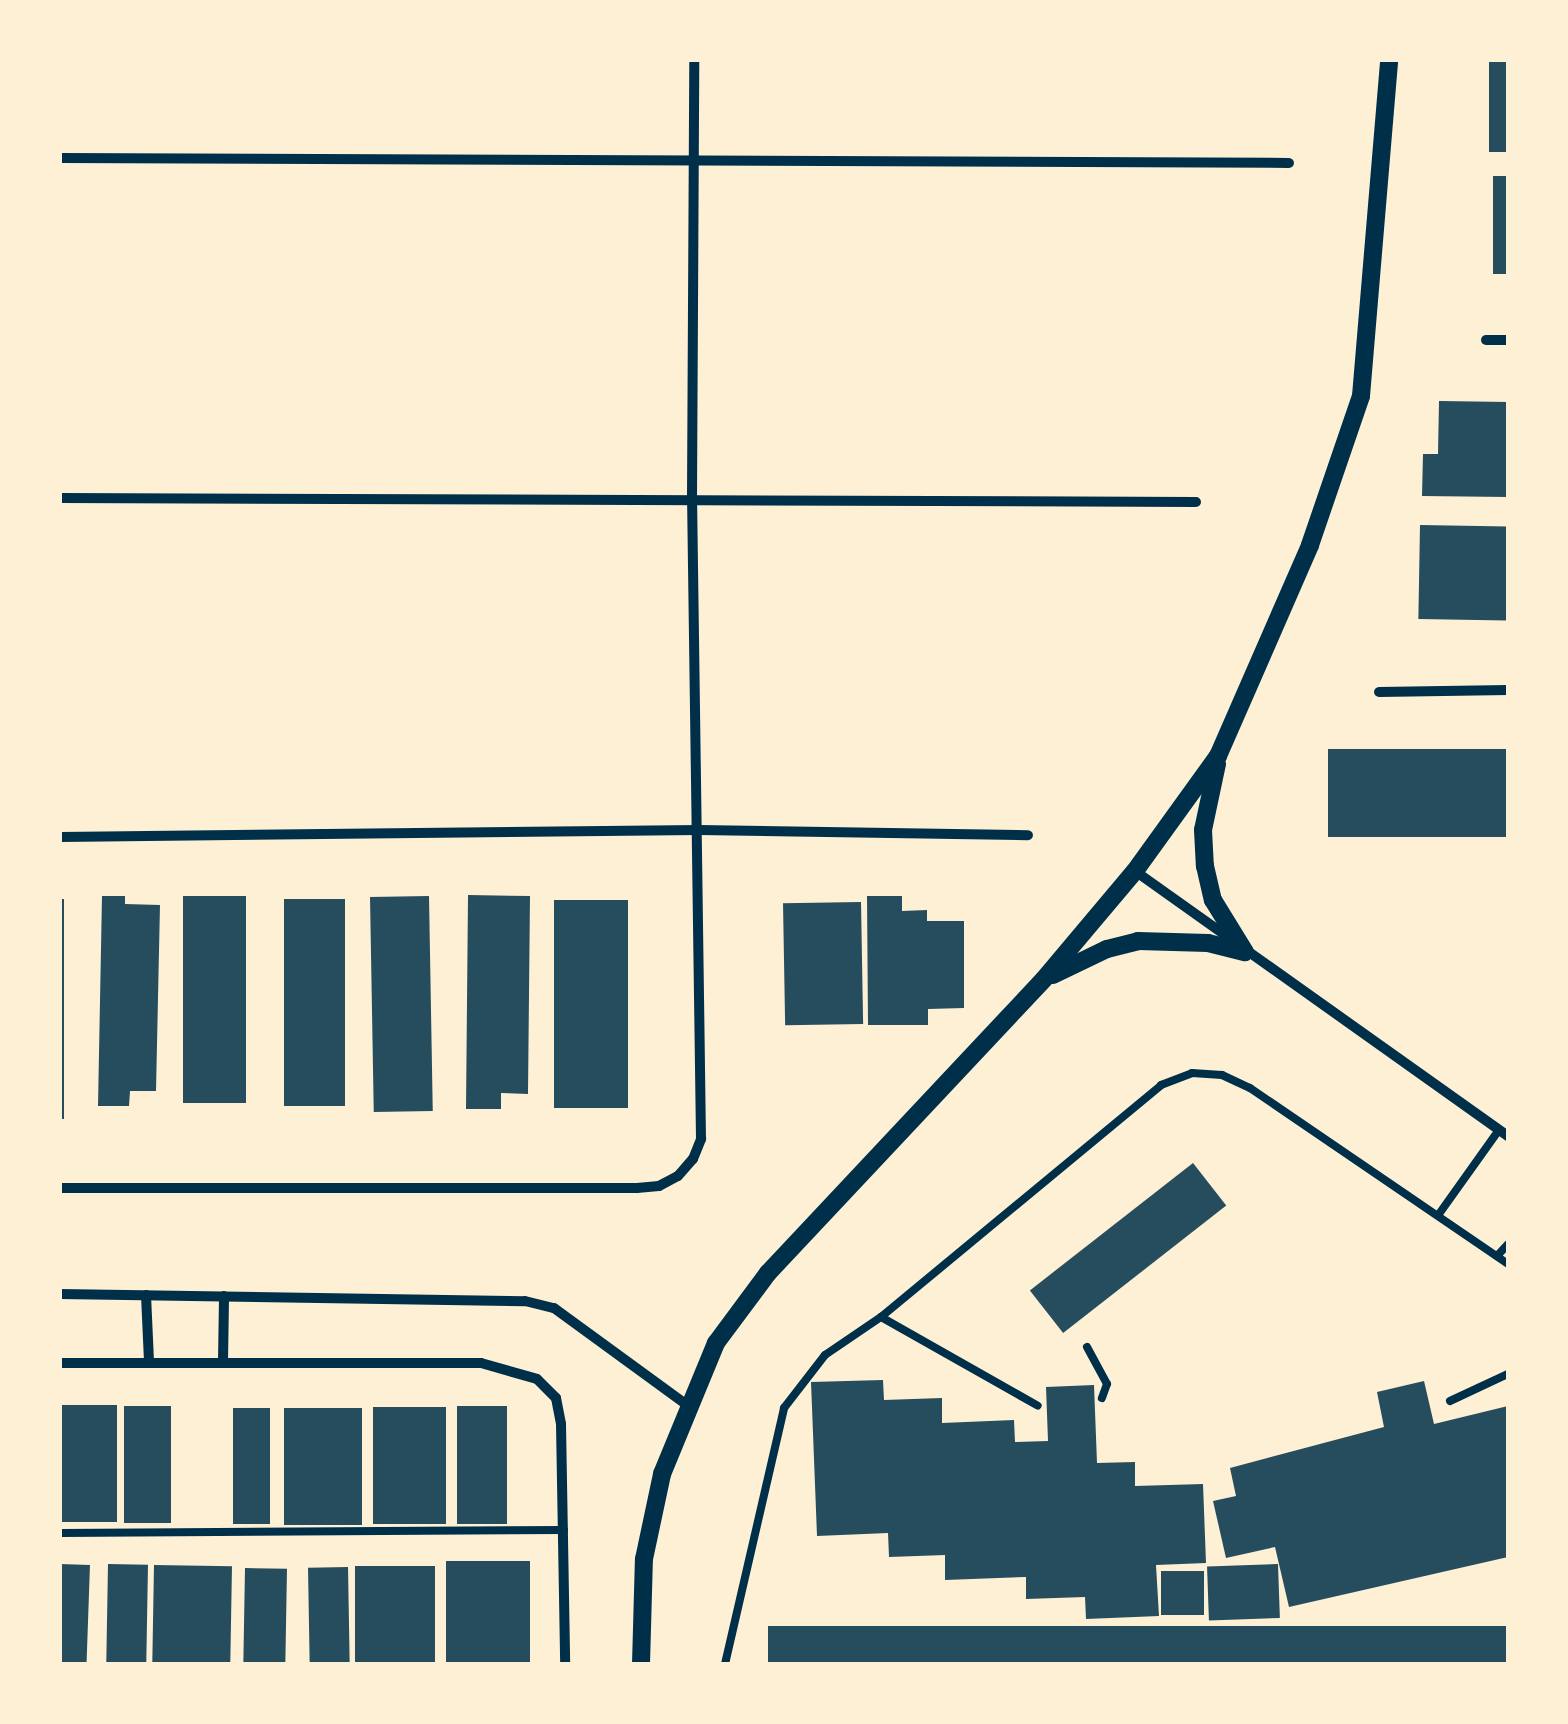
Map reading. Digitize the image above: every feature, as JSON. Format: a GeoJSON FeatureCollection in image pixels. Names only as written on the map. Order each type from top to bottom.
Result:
{"type":"FeatureCollection","features":[{"type":"Feature","properties":{"kind":"street"},"geometry":{"type":"LineString","coordinates":[[60,1188],[636,1188],[659,1186],[678,1176],[693,1159],[701,1139],[692,497],[694,60]]}},
{"type":"Feature","properties":{"kind":"street"},"geometry":{"type":"LineString","coordinates":[[1244,952],[1213,900],[1205,866],[1203,830],[1218,756],[1310,545],[1360,396],[1389,60]]}},
{"type":"Feature","properties":{"kind":"street"},"geometry":{"type":"LineString","coordinates":[[60,158],[1289,162]]}},
{"type":"Feature","properties":{"kind":"street"},"geometry":{"type":"LineString","coordinates":[[1486,340],[1508,340]]}},
{"type":"Feature","properties":{"kind":"street"},"geometry":{"type":"LineString","coordinates":[[60,498],[692,497],[1196,502]]}},
{"type":"Feature","properties":{"kind":"street"},"geometry":{"type":"LineString","coordinates":[[1379,692],[1508,690]]}},
{"type":"Feature","properties":{"kind":"street"},"geometry":{"type":"LineString","coordinates":[[641,1664],[644,1559],[662,1474],[687,1404],[716,1343],[768,1273],[1044,979],[1136,870],[1218,756]]}},
{"type":"Feature","properties":{"kind":"street"},"geometry":{"type":"LineString","coordinates":[[60,836],[699,830],[1028,835]]}},
{"type":"Feature","properties":{"kind":"street"},"geometry":{"type":"LineString","coordinates":[[1136,870],[1244,952],[1503,1133]]}},
{"type":"Feature","properties":{"kind":"street"},"geometry":{"type":"LineString","coordinates":[[1044,979],[1107,949],[1138,941],[1208,943],[1244,952]]}},
{"type":"Feature","properties":{"kind":"street"},"geometry":{"type":"LineString","coordinates":[[60,1294],[525,1301],[554,1308],[687,1404]]}},
{"type":"Feature","properties":{"kind":"street"},"geometry":{"type":"LineString","coordinates":[[146,1295],[150,1362]]}},
{"type":"Feature","properties":{"kind":"street"},"geometry":{"type":"LineString","coordinates":[[223,1362],[224,1296]]}},
{"type":"Feature","properties":{"kind":"street"},"geometry":{"type":"LineString","coordinates":[[60,1363],[481,1363],[536,1379],[556,1398],[560,1424],[565,1664]]}},
{"type":"Feature","properties":{"kind":"lane"},"geometry":{"type":"LineString","coordinates":[[725,1664],[784,1408],[825,1355],[881,1317],[1161,1085],[1192,1072],[1222,1075],[1250,1088],[1508,1264]]}},
{"type":"Feature","properties":{"kind":"lane"},"geometry":{"type":"LineString","coordinates":[[1439,1214],[1503,1133]]}},
{"type":"Feature","properties":{"kind":"lane"},"geometry":{"type":"LineString","coordinates":[[1497,1256],[1508,1244]]}},
{"type":"Feature","properties":{"kind":"lane"},"geometry":{"type":"LineString","coordinates":[[881,1317],[1038,1406]]}},
{"type":"Feature","properties":{"kind":"lane"},"geometry":{"type":"LineString","coordinates":[[1087,1347],[1106,1384],[1102,1398]]}},
{"type":"Feature","properties":{"kind":"lane"},"geometry":{"type":"LineString","coordinates":[[1450,1401],[1508,1374]]}},
{"type":"Feature","properties":{"kind":"lane"},"geometry":{"type":"LineString","coordinates":[[60,1533],[564,1530]]}},
{"type":"Feature","properties":{"kind":"building"},"geometry":{"type":"Polygon","coordinates":[[[1489,60],[1508,60],[1508,152],[1489,152],[1489,60]]]}},
{"type":"Feature","properties":{"kind":"building"},"geometry":{"type":"Polygon","coordinates":[[[1493,176],[1508,176],[1508,274],[1493,274],[1493,176]]]}},
{"type":"Feature","properties":{"kind":"building"},"geometry":{"type":"Polygon","coordinates":[[[1439,401],[1508,402],[1508,497],[1422,496],[1423,454],[1438,454],[1439,401]]]}},
{"type":"Feature","properties":{"kind":"building"},"geometry":{"type":"Polygon","coordinates":[[[1420,525],[1508,527],[1506,621],[1418,619],[1420,525]]]}},
{"type":"Feature","properties":{"kind":"building"},"geometry":{"type":"Polygon","coordinates":[[[1328,749],[1508,749],[1508,837],[1328,837],[1328,749]]]}},
{"type":"Feature","properties":{"kind":"building"},"geometry":{"type":"Polygon","coordinates":[[[468,895],[530,896],[528,1094],[501,1093],[501,1109],[466,1109],[468,895]]]}},
{"type":"Feature","properties":{"kind":"building"},"geometry":{"type":"Polygon","coordinates":[[[102,896],[125,896],[125,904],[160,905],[156,1091],[130,1091],[129,1106],[98,1106],[102,896]]]}},
{"type":"Feature","properties":{"kind":"building"},"geometry":{"type":"Polygon","coordinates":[[[183,896],[246,896],[246,1103],[183,1103],[183,896]]]}},
{"type":"Feature","properties":{"kind":"building"},"geometry":{"type":"Polygon","coordinates":[[[429,896],[433,1111],[374,1112],[370,897],[429,896]]]}},
{"type":"Feature","properties":{"kind":"building"},"geometry":{"type":"Polygon","coordinates":[[[867,896],[902,896],[902,911],[927,910],[927,921],[964,921],[964,1008],[928,1009],[928,1025],[868,1025],[867,896]]]}},
{"type":"Feature","properties":{"kind":"building"},"geometry":{"type":"Polygon","coordinates":[[[60,899],[64,899],[64,1119],[60,1119],[60,899]]]}},
{"type":"Feature","properties":{"kind":"building"},"geometry":{"type":"Polygon","coordinates":[[[284,899],[345,899],[345,1106],[284,1106],[284,899]]]}},
{"type":"Feature","properties":{"kind":"building"},"geometry":{"type":"Polygon","coordinates":[[[554,900],[628,900],[628,1108],[554,1108],[554,900]]]}},
{"type":"Feature","properties":{"kind":"building"},"geometry":{"type":"Polygon","coordinates":[[[861,902],[863,1024],[785,1025],[783,903],[861,902]]]}},
{"type":"Feature","properties":{"kind":"building"},"geometry":{"type":"Polygon","coordinates":[[[1193,1163],[1226,1206],[1063,1333],[1030,1290],[1193,1163]]]}},
{"type":"Feature","properties":{"kind":"building"},"geometry":{"type":"Polygon","coordinates":[[[883,1380],[884,1400],[942,1398],[942,1423],[1014,1420],[1015,1442],[1048,1441],[1046,1387],[1094,1385],[1097,1463],[1135,1462],[1135,1486],[1203,1484],[1206,1563],[1156,1565],[1159,1616],[1086,1619],[1085,1597],[1026,1599],[1026,1577],[945,1580],[945,1555],[889,1557],[888,1533],[817,1536],[811,1382],[883,1380]]]}},
{"type":"Feature","properties":{"kind":"building"},"geometry":{"type":"Polygon","coordinates":[[[1424,1381],[1434,1424],[1508,1406],[1508,1557],[1289,1607],[1275,1547],[1226,1558],[1213,1501],[1236,1496],[1230,1468],[1384,1427],[1377,1392],[1424,1381]]]}},
{"type":"Feature","properties":{"kind":"building"},"geometry":{"type":"Polygon","coordinates":[[[60,1405],[117,1405],[117,1522],[60,1522],[60,1405]]]}},
{"type":"Feature","properties":{"kind":"building"},"geometry":{"type":"Polygon","coordinates":[[[124,1406],[171,1406],[171,1523],[124,1523],[124,1406]]]}},
{"type":"Feature","properties":{"kind":"building"},"geometry":{"type":"Polygon","coordinates":[[[457,1406],[507,1406],[507,1524],[457,1524],[457,1406]]]}},
{"type":"Feature","properties":{"kind":"building"},"geometry":{"type":"Polygon","coordinates":[[[373,1407],[446,1407],[446,1524],[373,1524],[373,1407]]]}},
{"type":"Feature","properties":{"kind":"building"},"geometry":{"type":"Polygon","coordinates":[[[233,1408],[270,1408],[270,1524],[233,1524],[233,1408]]]}},
{"type":"Feature","properties":{"kind":"building"},"geometry":{"type":"Polygon","coordinates":[[[284,1408],[362,1408],[362,1525],[284,1525],[284,1408]]]}},
{"type":"Feature","properties":{"kind":"building"},"geometry":{"type":"Polygon","coordinates":[[[446,1561],[530,1561],[530,1664],[446,1664],[446,1561]]]}},
{"type":"Feature","properties":{"kind":"building"},"geometry":{"type":"Polygon","coordinates":[[[60,1564],[90,1565],[87,1664],[60,1664],[60,1564]]]}},
{"type":"Feature","properties":{"kind":"building"},"geometry":{"type":"Polygon","coordinates":[[[108,1564],[148,1565],[146,1664],[106,1664],[108,1564]]]}},
{"type":"Feature","properties":{"kind":"building"},"geometry":{"type":"Polygon","coordinates":[[[1278,1564],[1280,1618],[1209,1620],[1207,1566],[1278,1564]]]}},
{"type":"Feature","properties":{"kind":"building"},"geometry":{"type":"Polygon","coordinates":[[[154,1565],[232,1566],[230,1664],[152,1664],[154,1565]]]}},
{"type":"Feature","properties":{"kind":"building"},"geometry":{"type":"Polygon","coordinates":[[[355,1566],[435,1566],[435,1664],[355,1664],[355,1566]]]}},
{"type":"Feature","properties":{"kind":"building"},"geometry":{"type":"Polygon","coordinates":[[[348,1567],[350,1664],[310,1664],[308,1568],[348,1567]]]}},
{"type":"Feature","properties":{"kind":"building"},"geometry":{"type":"Polygon","coordinates":[[[245,1568],[287,1569],[285,1664],[243,1664],[245,1568]]]}},
{"type":"Feature","properties":{"kind":"building"},"geometry":{"type":"Polygon","coordinates":[[[1161,1571],[1204,1571],[1204,1615],[1161,1615],[1161,1571]]]}},
{"type":"Feature","properties":{"kind":"building"},"geometry":{"type":"Polygon","coordinates":[[[768,1626],[1508,1626],[1508,1664],[768,1664],[768,1626]]]}}]}
